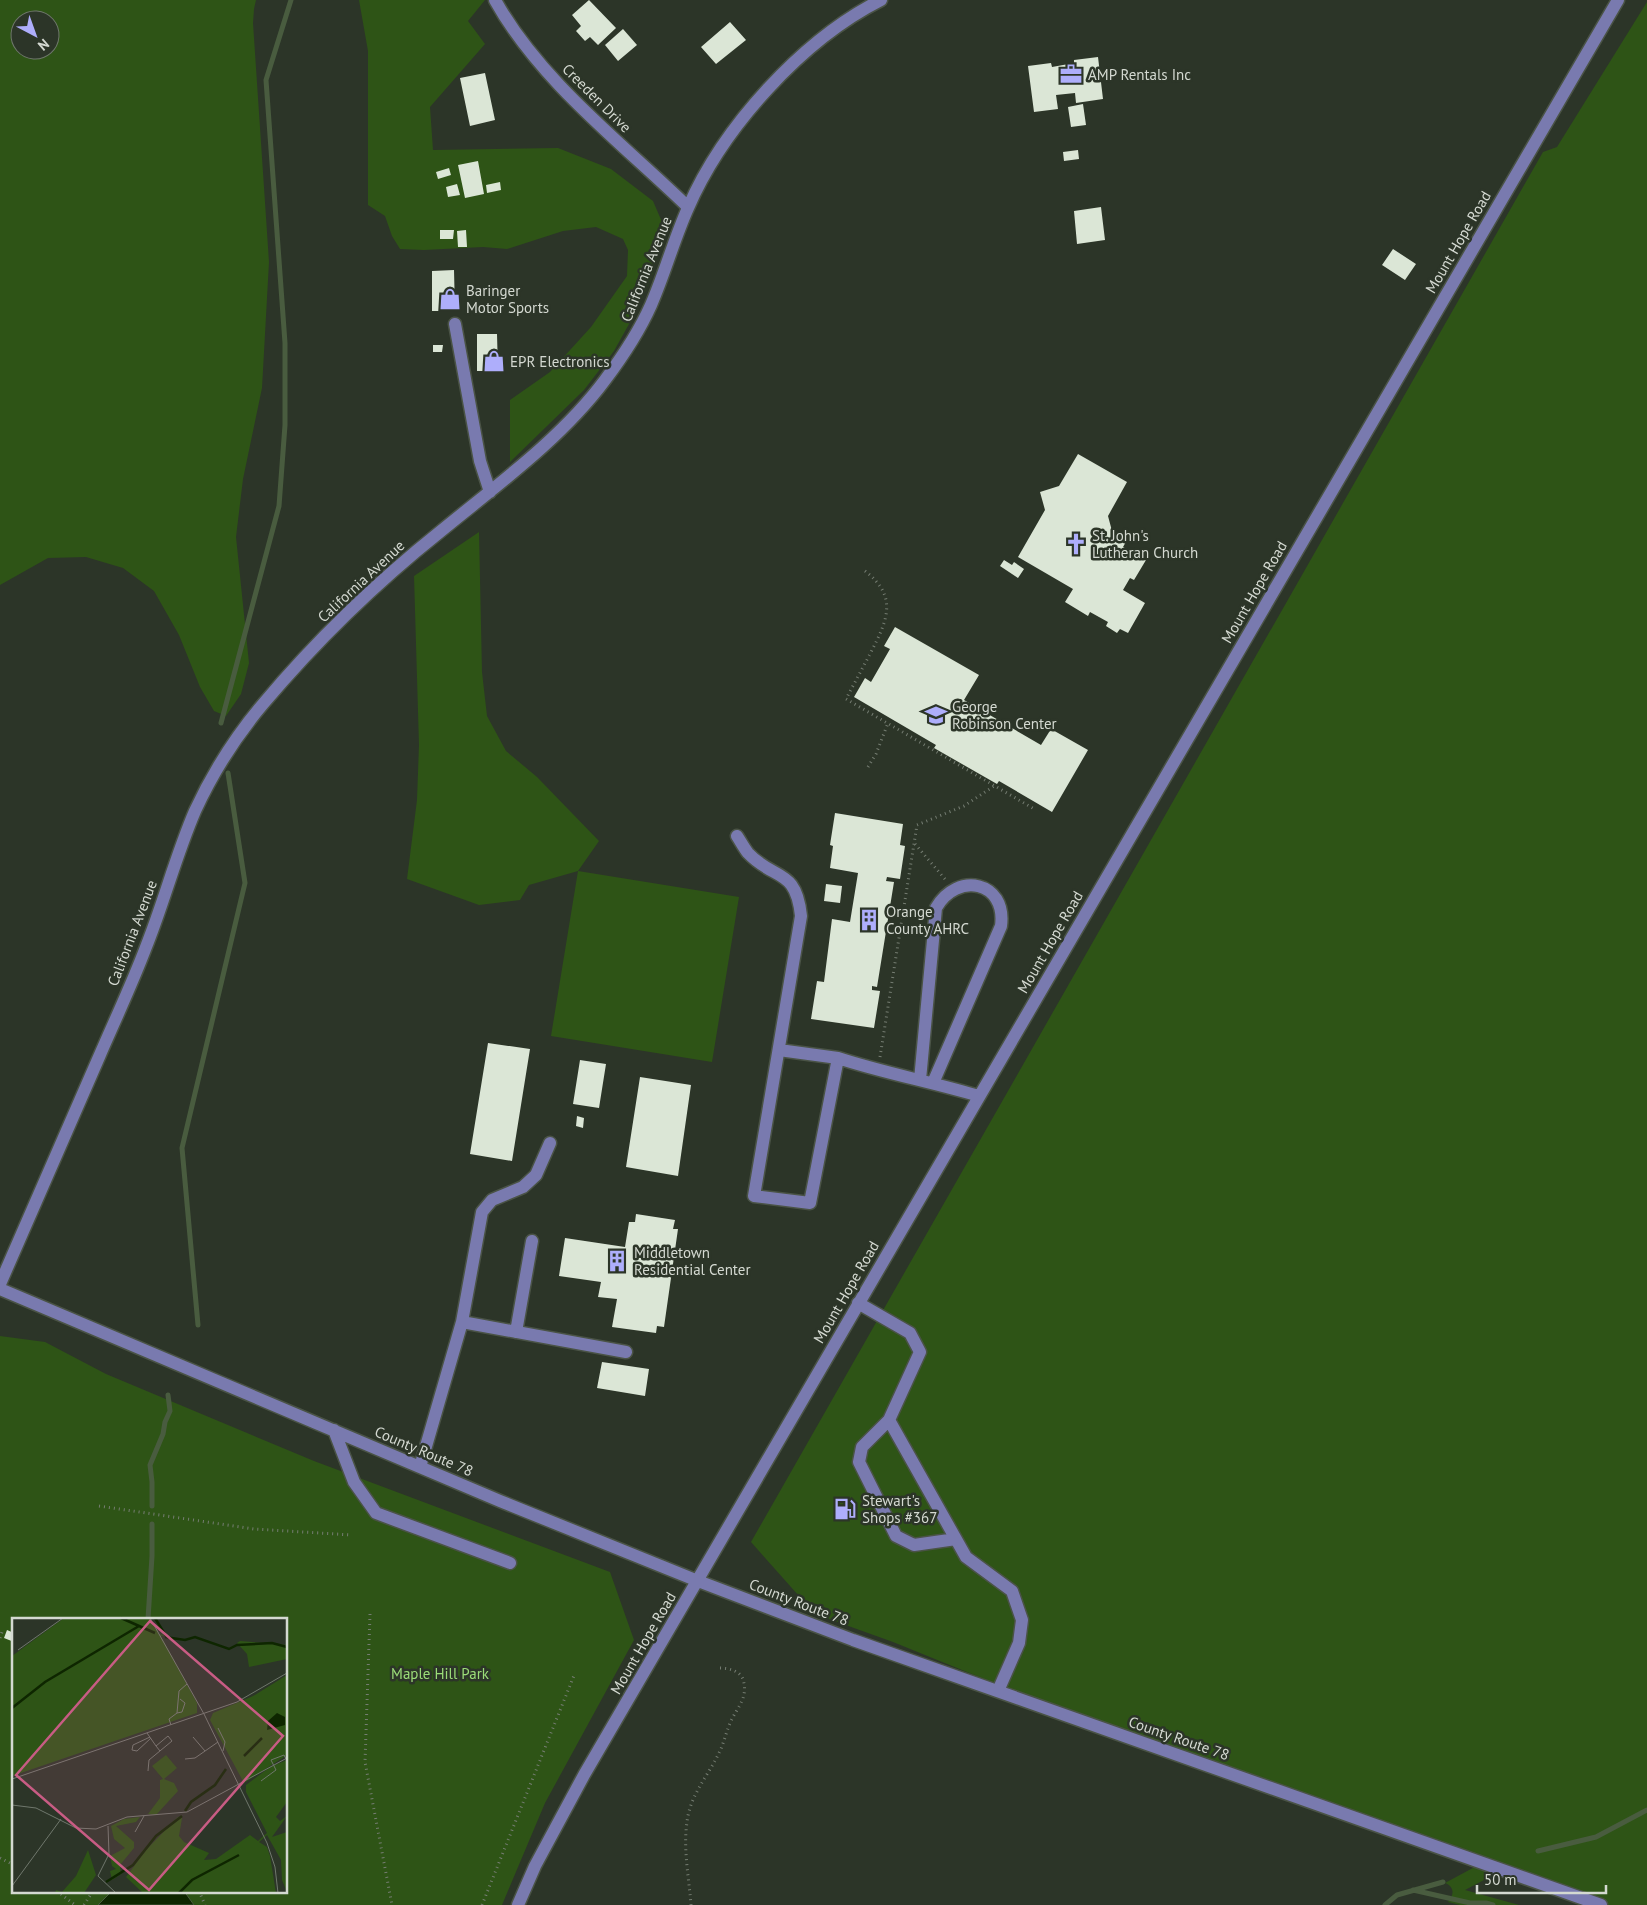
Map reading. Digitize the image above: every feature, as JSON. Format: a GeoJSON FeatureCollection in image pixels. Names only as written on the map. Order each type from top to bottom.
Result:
{"type":"FeatureCollection","features":[{"type":"Feature","properties":{"kind":"street","name":"Creeden Drive"},"geometry":{"type":"LineString","coordinates":[[495,0],[513,30],[551,75],[631,155],[657,176],[688,207]]}},
{"type":"Feature","properties":{"kind":"street","name":"California Avenue"},"geometry":{"type":"LineString","coordinates":[[0,1284],[146,948],[194,814],[224,756],[263,704],[348,614],[393,571],[538,450],[582,407],[602,384],[623,355],[651,306],[688,207],[708,168],[731,135],[770,87],[816,42],[840,24],[881,0]]}},
{"type":"Feature","properties":{"kind":"street","name":"Mount Hope Road"},"geometry":{"type":"LineString","coordinates":[[518,1905],[535,1866],[584,1776],[1618,0]]}},
{"type":"Feature","properties":{"kind":"street"},"geometry":{"type":"LineString","coordinates":[[455,324],[480,461],[490,492]]}},
{"type":"Feature","properties":{"kind":"street"},"geometry":{"type":"LineString","coordinates":[[737,836],[751,855],[788,880],[800,900],[801,916],[754,1196],[810,1204],[838,1058]]}},
{"type":"Feature","properties":{"kind":"street"},"geometry":{"type":"LineString","coordinates":[[920,1080],[936,908],[940,901],[954,889],[970,885],[986,889],[996,899],[1002,916],[998,934],[933,1082]]}},
{"type":"Feature","properties":{"kind":"street"},"geometry":{"type":"LineString","coordinates":[[779,1050],[838,1058],[878,1070],[933,1082],[979,1096]]}},
{"type":"Feature","properties":{"kind":"street"},"geometry":{"type":"LineString","coordinates":[[420,1467],[462,1322],[482,1212],[492,1200],[523,1187],[536,1175],[550,1143]]}},
{"type":"Feature","properties":{"kind":"street"},"geometry":{"type":"LineString","coordinates":[[516,1332],[532,1241]]}},
{"type":"Feature","properties":{"kind":"street","name":"County Route 78"},"geometry":{"type":"LineString","coordinates":[[0,1289],[420,1467],[698,1581],[853,1640],[1601,1905]]}},
{"type":"Feature","properties":{"kind":"street"},"geometry":{"type":"LineString","coordinates":[[858,1303],[910,1333],[920,1352],[889,1420],[862,1447],[859,1462],[896,1536],[914,1545],[956,1539]]}},
{"type":"Feature","properties":{"kind":"street"},"geometry":{"type":"LineString","coordinates":[[462,1322],[626,1352]]}},
{"type":"Feature","properties":{"kind":"street"},"geometry":{"type":"LineString","coordinates":[[889,1420],[966,1558],[1012,1591],[1022,1620],[1019,1643],[998,1692]]}},
{"type":"Feature","properties":{"kind":"street"},"geometry":{"type":"LineString","coordinates":[[334,1430],[354,1482],[376,1513],[510,1564]]}},
{"type":"Feature","properties":{"kind":"path"},"geometry":{"type":"LineString","coordinates":[[865,571],[875,578],[883,589],[887,614],[884,628],[846,699],[1036,810]]}},
{"type":"Feature","properties":{"kind":"path"},"geometry":{"type":"LineString","coordinates":[[868,768],[876,754],[888,723]]}},
{"type":"Feature","properties":{"kind":"path"},"geometry":{"type":"LineString","coordinates":[[878,1070],[917,825],[964,806],[994,786]]}},
{"type":"Feature","properties":{"kind":"path"},"geometry":{"type":"LineString","coordinates":[[914,843],[954,889]]}},
{"type":"Feature","properties":{"kind":"path"},"geometry":{"type":"LineString","coordinates":[[98,1506],[254,1529],[352,1535]]}},
{"type":"Feature","properties":{"kind":"path"},"geometry":{"type":"LineString","coordinates":[[370,1614],[365,1762],[392,1905]]}},
{"type":"Feature","properties":{"kind":"path"},"geometry":{"type":"LineString","coordinates":[[0,1638],[2,1632]]}},
{"type":"Feature","properties":{"kind":"path"},"geometry":{"type":"LineString","coordinates":[[692,1905],[686,1840],[688,1815],[701,1781],[720,1752],[731,1721],[744,1696],[744,1682],[737,1672],[725,1668],[717,1668]]}},
{"type":"Feature","properties":{"kind":"path"},"geometry":{"type":"LineString","coordinates":[[482,1905],[575,1673]]}},
{"type":"Feature","properties":{"kind":"path"},"geometry":{"type":"LineString","coordinates":[[0,1858],[12,1864]]}},
{"type":"Feature","properties":{"kind":"path"},"geometry":{"type":"LineString","coordinates":[[59,1892],[75,1905]]}},
{"type":"Feature","properties":{"kind":"path"},"geometry":{"type":"LineString","coordinates":[[84,1905],[92,1892]]}},
{"type":"Feature","properties":{"kind":"path"},"geometry":{"type":"LineString","coordinates":[[199,1892],[205,1905]]}},
{"type":"Feature","properties":{"kind":"green space"},"geometry":{"type":"Polygon","coordinates":[[[0,0],[256,0],[253,23],[269,262],[262,388],[243,479],[236,537],[249,663],[241,694],[226,716],[214,711],[200,687],[179,635],[154,591],[123,568],[86,557],[48,558],[0,585],[0,0]]]}},
{"type":"Feature","properties":{"kind":"green space"},"geometry":{"type":"Polygon","coordinates":[[[359,0],[485,0],[468,21],[485,44],[430,107],[433,150],[558,148],[611,169],[653,201],[662,222],[660,243],[653,273],[638,308],[614,351],[584,390],[510,462],[510,400],[550,372],[591,327],[627,276],[628,250],[623,239],[596,227],[563,231],[507,249],[483,247],[424,250],[400,249],[392,236],[385,216],[368,205],[368,51],[359,0]]]}},
{"type":"Feature","properties":{"kind":"green space"},"geometry":{"type":"Polygon","coordinates":[[[1647,2],[1647,1905],[1608,1905],[1503,1870],[1465,1890],[1519,1905],[1460,1905],[1448,1902],[1452,1889],[1445,1883],[1482,1863],[1041,1702],[893,1642],[815,1614],[751,1542],[1543,152],[1557,147],[1647,2]]]}},
{"type":"Feature","properties":{"kind":"green space"},"geometry":{"type":"Polygon","coordinates":[[[479,532],[482,672],[487,716],[506,751],[537,777],[599,841],[578,871],[529,885],[520,900],[479,905],[407,879],[417,800],[419,745],[414,576],[479,532]]]}},
{"type":"Feature","properties":{"kind":"green space"},"geometry":{"type":"Polygon","coordinates":[[[578,871],[739,897],[712,1062],[551,1036],[578,871]]]}},
{"type":"Feature","properties":{"kind":"green space","name":"Maple Hill Park"},"geometry":{"type":"Polygon","coordinates":[[[0,1336],[45,1342],[106,1374],[314,1461],[610,1572],[634,1640],[545,1803],[502,1905],[0,1905],[0,1336]]]}},
{"type":"Feature","properties":{"kind":"shaded area"},"geometry":{"type":"Polygon","coordinates":[[[111,1892],[185,1892],[194,1905],[98,1905],[111,1892]]]}},
{"type":"Feature","properties":{"kind":"building"},"geometry":{"type":"Polygon","coordinates":[[[589,0],[616,28],[598,45],[590,37],[585,41],[576,31],[581,26],[572,15],[589,0]]]}},
{"type":"Feature","properties":{"kind":"building"},"geometry":{"type":"Polygon","coordinates":[[[730,22],[746,40],[716,64],[701,47],[730,22]]]}},
{"type":"Feature","properties":{"kind":"building"},"geometry":{"type":"Polygon","coordinates":[[[623,29],[637,45],[618,61],[605,45],[623,29]]]}},
{"type":"Feature","properties":{"kind":"building"},"geometry":{"type":"Polygon","coordinates":[[[1098,57],[1103,99],[1076,103],[1075,93],[1056,95],[1058,109],[1034,112],[1028,66],[1051,63],[1052,67],[1074,63],[1074,60],[1098,57]]]}},
{"type":"Feature","properties":{"kind":"building"},"geometry":{"type":"Polygon","coordinates":[[[485,73],[495,120],[470,126],[460,78],[485,73]]]}},
{"type":"Feature","properties":{"kind":"building"},"geometry":{"type":"Polygon","coordinates":[[[1083,104],[1086,125],[1071,127],[1068,107],[1083,104]]]}},
{"type":"Feature","properties":{"kind":"building"},"geometry":{"type":"Polygon","coordinates":[[[1078,150],[1079,159],[1064,161],[1063,152],[1078,150]]]}},
{"type":"Feature","properties":{"kind":"building"},"geometry":{"type":"Polygon","coordinates":[[[478,161],[484,194],[465,198],[458,165],[478,161]]]}},
{"type":"Feature","properties":{"kind":"building"},"geometry":{"type":"Polygon","coordinates":[[[449,168],[451,175],[438,179],[436,172],[449,168]]]}},
{"type":"Feature","properties":{"kind":"building"},"geometry":{"type":"Polygon","coordinates":[[[500,182],[501,190],[487,193],[486,185],[500,182]]]}},
{"type":"Feature","properties":{"kind":"building"},"geometry":{"type":"Polygon","coordinates":[[[457,184],[460,195],[448,197],[446,187],[457,184]]]}},
{"type":"Feature","properties":{"kind":"building"},"geometry":{"type":"Polygon","coordinates":[[[1101,207],[1105,240],[1077,244],[1074,211],[1101,207]]]}},
{"type":"Feature","properties":{"kind":"building"},"geometry":{"type":"Polygon","coordinates":[[[440,230],[454,230],[453,239],[440,239],[440,230]]]}},
{"type":"Feature","properties":{"kind":"building"},"geometry":{"type":"Polygon","coordinates":[[[466,230],[467,247],[458,247],[457,231],[466,230]]]}},
{"type":"Feature","properties":{"kind":"building"},"geometry":{"type":"Polygon","coordinates":[[[1393,249],[1416,264],[1405,280],[1382,265],[1393,249]]]}},
{"type":"Feature","properties":{"kind":"building"},"geometry":{"type":"Polygon","coordinates":[[[454,270],[455,311],[432,311],[432,271],[454,270]]]}},
{"type":"Feature","properties":{"kind":"building"},"geometry":{"type":"Polygon","coordinates":[[[477,334],[497,334],[498,371],[477,371],[477,334]]]}},
{"type":"Feature","properties":{"kind":"building"},"geometry":{"type":"Polygon","coordinates":[[[433,345],[443,345],[442,352],[433,352],[433,345]]]}},
{"type":"Feature","properties":{"kind":"building","name":"St. John's Lutheran Church"},"geometry":{"type":"Polygon","coordinates":[[[1078,454],[1127,482],[1108,516],[1112,531],[1127,540],[1123,547],[1146,560],[1134,580],[1130,578],[1123,590],[1145,603],[1128,633],[1120,629],[1117,633],[1106,626],[1108,622],[1090,612],[1088,616],[1065,602],[1073,589],[1018,557],[1045,510],[1040,492],[1059,486],[1078,454]]]}},
{"type":"Feature","properties":{"kind":"building"},"geometry":{"type":"Polygon","coordinates":[[[1004,560],[1012,565],[1014,562],[1024,569],[1018,578],[1000,566],[1004,560]]]}},
{"type":"Feature","properties":{"kind":"building","name":"George Robinson Center"},"geometry":{"type":"Polygon","coordinates":[[[895,627],[979,675],[964,700],[1041,745],[1051,729],[1088,750],[1052,812],[999,781],[997,784],[934,748],[936,745],[854,697],[865,678],[871,682],[890,649],[884,646],[895,627]]]}},
{"type":"Feature","properties":{"kind":"building","name":"Orange County AHRC"},"geometry":{"type":"Polygon","coordinates":[[[835,813],[903,824],[900,845],[905,846],[900,879],[887,877],[886,881],[894,882],[877,987],[872,986],[872,990],[880,991],[874,1028],[811,1019],[817,981],[824,982],[832,919],[850,922],[858,873],[830,868],[833,846],[830,845],[835,813]]]}},
{"type":"Feature","properties":{"kind":"building"},"geometry":{"type":"Polygon","coordinates":[[[826,884],[842,886],[840,903],[824,901],[826,884]]]}},
{"type":"Feature","properties":{"kind":"building"},"geometry":{"type":"Polygon","coordinates":[[[488,1043],[530,1049],[512,1161],[470,1154],[488,1043]]]}},
{"type":"Feature","properties":{"kind":"building"},"geometry":{"type":"Polygon","coordinates":[[[580,1060],[606,1064],[599,1108],[573,1104],[580,1060]]]}},
{"type":"Feature","properties":{"kind":"building"},"geometry":{"type":"Polygon","coordinates":[[[640,1077],[691,1085],[678,1176],[626,1167],[640,1077]]]}},
{"type":"Feature","properties":{"kind":"building"},"geometry":{"type":"Polygon","coordinates":[[[577,1116],[584,1118],[583,1128],[576,1126],[577,1116]]]}},
{"type":"Feature","properties":{"kind":"building","name":"Middletown Residential Center"},"geometry":{"type":"Polygon","coordinates":[[[636,1214],[675,1220],[673,1229],[678,1229],[664,1327],[657,1326],[656,1333],[612,1327],[617,1299],[598,1297],[601,1282],[559,1276],[565,1238],[625,1247],[629,1222],[635,1222],[636,1214]]]}},
{"type":"Feature","properties":{"kind":"building"},"geometry":{"type":"Polygon","coordinates":[[[602,1362],[649,1369],[645,1396],[597,1388],[602,1362]]]}},
{"type":"Feature","properties":{"kind":"building"},"geometry":{"type":"Polygon","coordinates":[[[7,1630],[12,1632],[12,1641],[4,1638],[7,1630]]]}},
{"type":"Feature","properties":{"kind":"waterway"},"geometry":{"type":"LineString","coordinates":[[221,723],[279,506],[285,425],[285,343],[266,80],[291,0]]}},
{"type":"Feature","properties":{"kind":"waterway"},"geometry":{"type":"LineString","coordinates":[[198,1325],[182,1148],[245,883],[228,773]]}},
{"type":"Feature","properties":{"kind":"waterway"},"geometry":{"type":"LineString","coordinates":[[152,1506],[150,1465],[170,1411],[168,1395]]}},
{"type":"Feature","properties":{"kind":"waterway"},"geometry":{"type":"LineString","coordinates":[[148,1618],[152,1524]]}},
{"type":"Feature","properties":{"kind":"waterway"},"geometry":{"type":"LineString","coordinates":[[1538,1851],[1596,1837],[1647,1810]]}},
{"type":"Feature","properties":{"kind":"waterway"},"geometry":{"type":"LineString","coordinates":[[1385,1905],[1397,1895],[1443,1882]]}},
{"type":"Feature","properties":{"kind":"waterway"},"geometry":{"type":"LineString","coordinates":[[1413,1890],[1470,1903],[1493,1905]]}},
{"type":"Feature","properties":{"kind":"place","name":"AMP Rentals Inc"},"geometry":{"type":"Point","coordinates":[1071,74]}},
{"type":"Feature","properties":{"kind":"place","name":"Baringer Motor Sports"},"geometry":{"type":"Point","coordinates":[450,299]}},
{"type":"Feature","properties":{"kind":"place","name":"EPR Electronics"},"geometry":{"type":"Point","coordinates":[494,361]}},
{"type":"Feature","properties":{"kind":"place","name":"St. John's Lutheran Church"},"geometry":{"type":"Point","coordinates":[1076,544]}},
{"type":"Feature","properties":{"kind":"place","name":"George Robinson Center"},"geometry":{"type":"Point","coordinates":[936,715]}},
{"type":"Feature","properties":{"kind":"place","name":"Orange County AHRC"},"geometry":{"type":"Point","coordinates":[869,920]}},
{"type":"Feature","properties":{"kind":"place","name":"Middletown Residential Center"},"geometry":{"type":"Point","coordinates":[617,1261]}},
{"type":"Feature","properties":{"kind":"place","name":"Stewart's Shops #367"},"geometry":{"type":"Point","coordinates":[845,1509]}}]}
